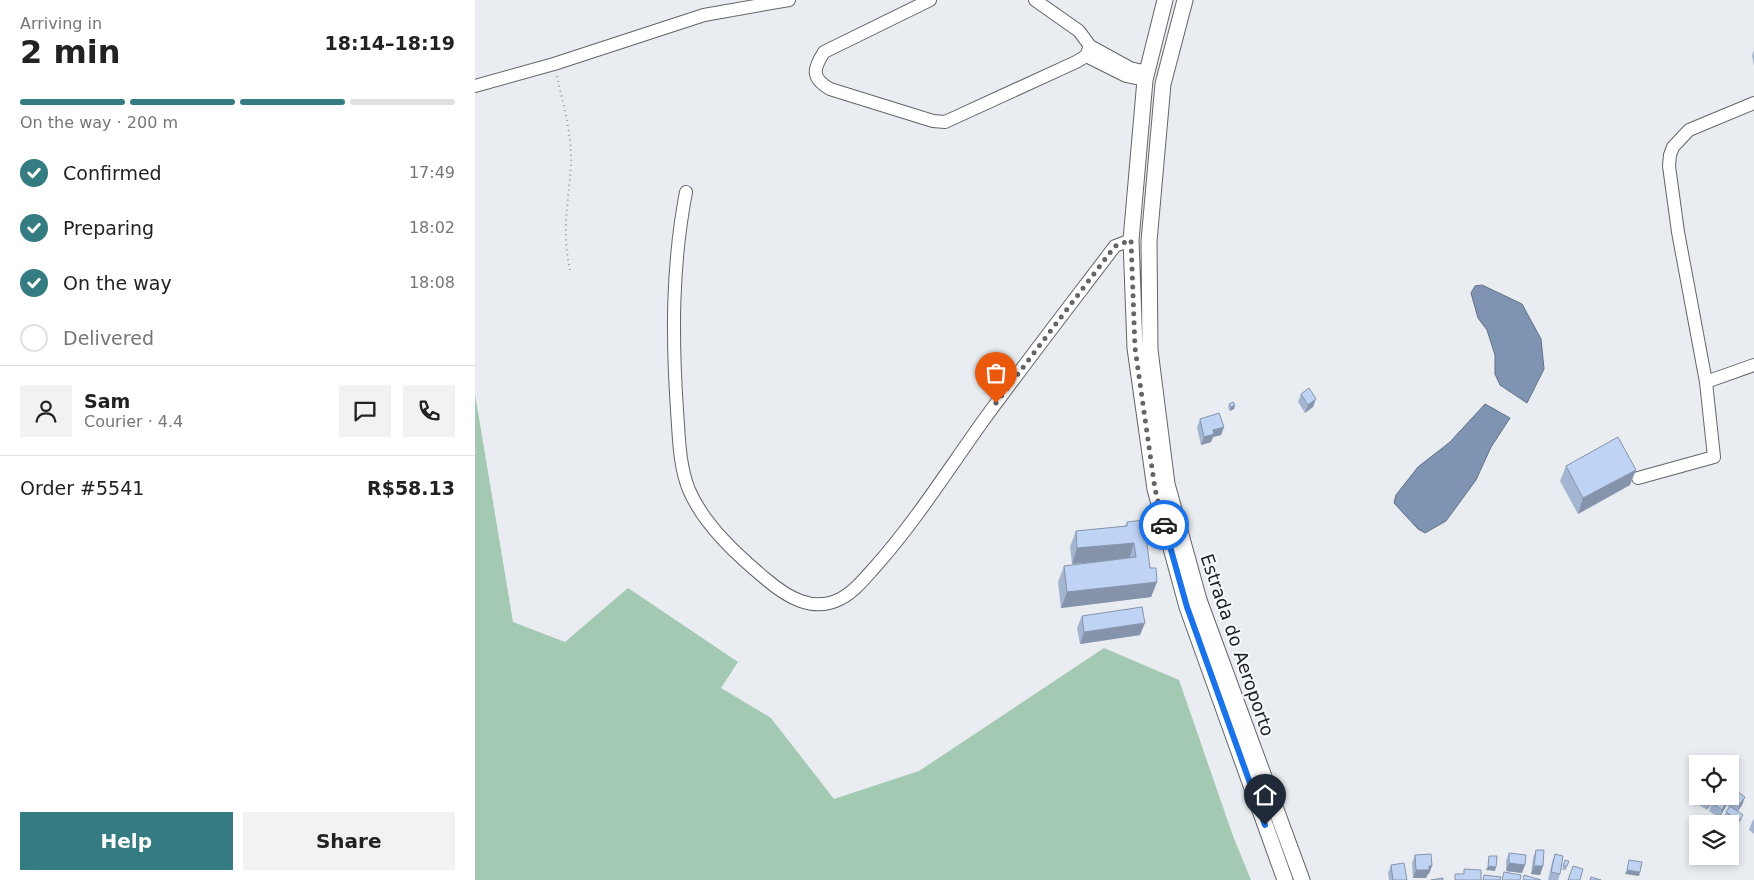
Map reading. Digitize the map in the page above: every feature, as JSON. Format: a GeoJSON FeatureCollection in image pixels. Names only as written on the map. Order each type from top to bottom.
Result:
{"type":"FeatureCollection","features":[{"type":"Feature","properties":{"kind":"main road","name":"Estrada do Aeroporto"},"geometry":{"type":"LineString","coordinates":[[1166,0],[1146,76],[1131,240],[1135,348],[1155,489],[1187,607],[1285,880]]}},
{"type":"Feature","properties":{"kind":"main road","name":"Estrada do Aeroporto"},"geometry":{"type":"LineString","coordinates":[[1184,3],[1163,84],[1148,267],[1150,350],[1167,484],[1199,600],[1302,880]]}},
{"type":"Feature","properties":{"kind":"street"},"geometry":{"type":"LineString","coordinates":[[475,86],[554,64],[703,15],[789,0]]}},
{"type":"Feature","properties":{"kind":"street"},"geometry":{"type":"LineString","coordinates":[[930,0],[824,52],[817,62],[815,74],[819,82],[830,89],[933,121],[945,122],[1088,51]]}},
{"type":"Feature","properties":{"kind":"street"},"geometry":{"type":"LineString","coordinates":[[1035,0],[1079,31],[1088,51],[1146,76]]}},
{"type":"Feature","properties":{"kind":"street"},"geometry":{"type":"LineString","coordinates":[[1166,0],[1184,3]]}},
{"type":"Feature","properties":{"kind":"street"},"geometry":{"type":"LineString","coordinates":[[1639,478],[1714,457],[1706,382],[1678,232],[1669,154],[1680,138],[1689,130],[1754,104]]}},
{"type":"Feature","properties":{"kind":"street"},"geometry":{"type":"LineString","coordinates":[[686,192],[677,246],[673,350],[680,458],[689,490],[705,517],[754,569],[790,597],[814,605],[840,599],[854,589],[887,554],[996,403],[1115,246],[1131,240]]}},
{"type":"Feature","properties":{"kind":"street"},"geometry":{"type":"LineString","coordinates":[[1706,382],[1754,365]]}},
{"type":"Feature","properties":{"kind":"path"},"geometry":{"type":"LineString","coordinates":[[554,64],[570,144],[571,164],[564,226],[565,247],[570,270]]}},
{"type":"Feature","properties":{"kind":"green space"},"geometry":{"type":"Polygon","coordinates":[[[475,394],[513,622],[565,642],[628,588],[738,662],[721,688],[771,718],[834,799],[919,771],[1104,648],[1179,680],[1233,836],[1251,880],[475,880],[475,394]]]}},
{"type":"Feature","properties":{"kind":"water"},"geometry":{"type":"Polygon","coordinates":[[[1482,285],[1522,304],[1541,339],[1544,369],[1527,403],[1500,385],[1495,374],[1495,355],[1487,330],[1478,318],[1471,293],[1475,286],[1482,285]]]}},
{"type":"Feature","properties":{"kind":"water"},"geometry":{"type":"Polygon","coordinates":[[[1485,404],[1510,418],[1491,447],[1476,480],[1446,521],[1425,533],[1418,529],[1394,503],[1396,495],[1418,467],[1450,442],[1485,404]]]}},
{"type":"Feature","properties":{"kind":"building"},"geometry":{"type":"Polygon","coordinates":[[[1309,388],[1316,399],[1308,405],[1301,394],[1309,388]]]}},
{"type":"Feature","properties":{"kind":"building"},"geometry":{"type":"Polygon","coordinates":[[[1233,402],[1235,405],[1231,407],[1229,404],[1233,402]]]}},
{"type":"Feature","properties":{"kind":"building"},"geometry":{"type":"Polygon","coordinates":[[[1219,413],[1224,427],[1213,430],[1214,434],[1204,437],[1200,419],[1219,413]]]}},
{"type":"Feature","properties":{"kind":"building"},"geometry":{"type":"Polygon","coordinates":[[[1618,437],[1636,470],[1583,498],[1566,466],[1618,437]]]}},
{"type":"Feature","properties":{"kind":"building"},"geometry":{"type":"Polygon","coordinates":[[[1144,520],[1150,568],[1156,568],[1157,582],[1067,592],[1064,566],[1136,557],[1134,543],[1077,548],[1076,531],[1127,526],[1127,522],[1144,520]]]}},
{"type":"Feature","properties":{"kind":"building"},"geometry":{"type":"Polygon","coordinates":[[[1142,607],[1145,623],[1084,632],[1082,616],[1142,607]]]}},
{"type":"Feature","properties":{"kind":"building"},"geometry":{"type":"Polygon","coordinates":[[[1739,793],[1745,797],[1739,803],[1739,793]]]}},
{"type":"Feature","properties":{"kind":"building"},"geometry":{"type":"Polygon","coordinates":[[[1715,805],[1725,805],[1722,810],[1715,805]]]}},
{"type":"Feature","properties":{"kind":"building"},"geometry":{"type":"Polygon","coordinates":[[[1730,806],[1743,815],[1739,821],[1739,815],[1730,815],[1726,812],[1730,806]]]}},
{"type":"Feature","properties":{"kind":"building"},"geometry":{"type":"Polygon","coordinates":[[[1536,850],[1544,850],[1543,866],[1534,866],[1536,850]]]}},
{"type":"Feature","properties":{"kind":"building"},"geometry":{"type":"Polygon","coordinates":[[[1509,853],[1526,855],[1525,865],[1509,863],[1509,853]]]}},
{"type":"Feature","properties":{"kind":"building"},"geometry":{"type":"Polygon","coordinates":[[[1431,854],[1432,866],[1429,866],[1429,870],[1416,870],[1415,855],[1431,854]]]}},
{"type":"Feature","properties":{"kind":"building"},"geometry":{"type":"Polygon","coordinates":[[[1555,854],[1563,856],[1560,874],[1551,872],[1555,854]]]}},
{"type":"Feature","properties":{"kind":"building"},"geometry":{"type":"Polygon","coordinates":[[[1489,856],[1497,856],[1496,867],[1488,866],[1489,856]]]}},
{"type":"Feature","properties":{"kind":"building"},"geometry":{"type":"Polygon","coordinates":[[[1565,860],[1569,861],[1567,866],[1563,866],[1565,860]]]}},
{"type":"Feature","properties":{"kind":"building"},"geometry":{"type":"Polygon","coordinates":[[[1629,860],[1642,862],[1640,872],[1627,870],[1629,860]]]}},
{"type":"Feature","properties":{"kind":"building"},"geometry":{"type":"Polygon","coordinates":[[[1404,863],[1407,880],[1393,880],[1391,865],[1404,863]]]}},
{"type":"Feature","properties":{"kind":"building"},"geometry":{"type":"Polygon","coordinates":[[[1573,866],[1583,869],[1580,880],[1568,880],[1573,866]]]}},
{"type":"Feature","properties":{"kind":"building"},"geometry":{"type":"Polygon","coordinates":[[[1464,869],[1481,870],[1481,880],[1455,880],[1455,874],[1464,874],[1464,869]]]}},
{"type":"Feature","properties":{"kind":"building"},"geometry":{"type":"Polygon","coordinates":[[[1504,872],[1521,875],[1520,880],[1502,880],[1504,872]]]}},
{"type":"Feature","properties":{"kind":"building"},"geometry":{"type":"Polygon","coordinates":[[[1484,875],[1501,877],[1500,880],[1483,880],[1484,875]]]}},
{"type":"Feature","properties":{"kind":"building"},"geometry":{"type":"Polygon","coordinates":[[[1524,875],[1541,880],[1523,880],[1524,875]]]}},
{"type":"Feature","properties":{"kind":"building"},"geometry":{"type":"Polygon","coordinates":[[[1591,877],[1601,880],[1590,880],[1591,877]]]}},
{"type":"Feature","properties":{"kind":"way so far"},"geometry":{"type":"LineString","coordinates":[[996,403],[1115,246],[1131,240],[1135,348],[1155,489],[1164,525]]}},
{"type":"Feature","properties":{"kind":"route"},"geometry":{"type":"LineString","coordinates":[[1164,525],[1187,607],[1265,825]]}}]}
